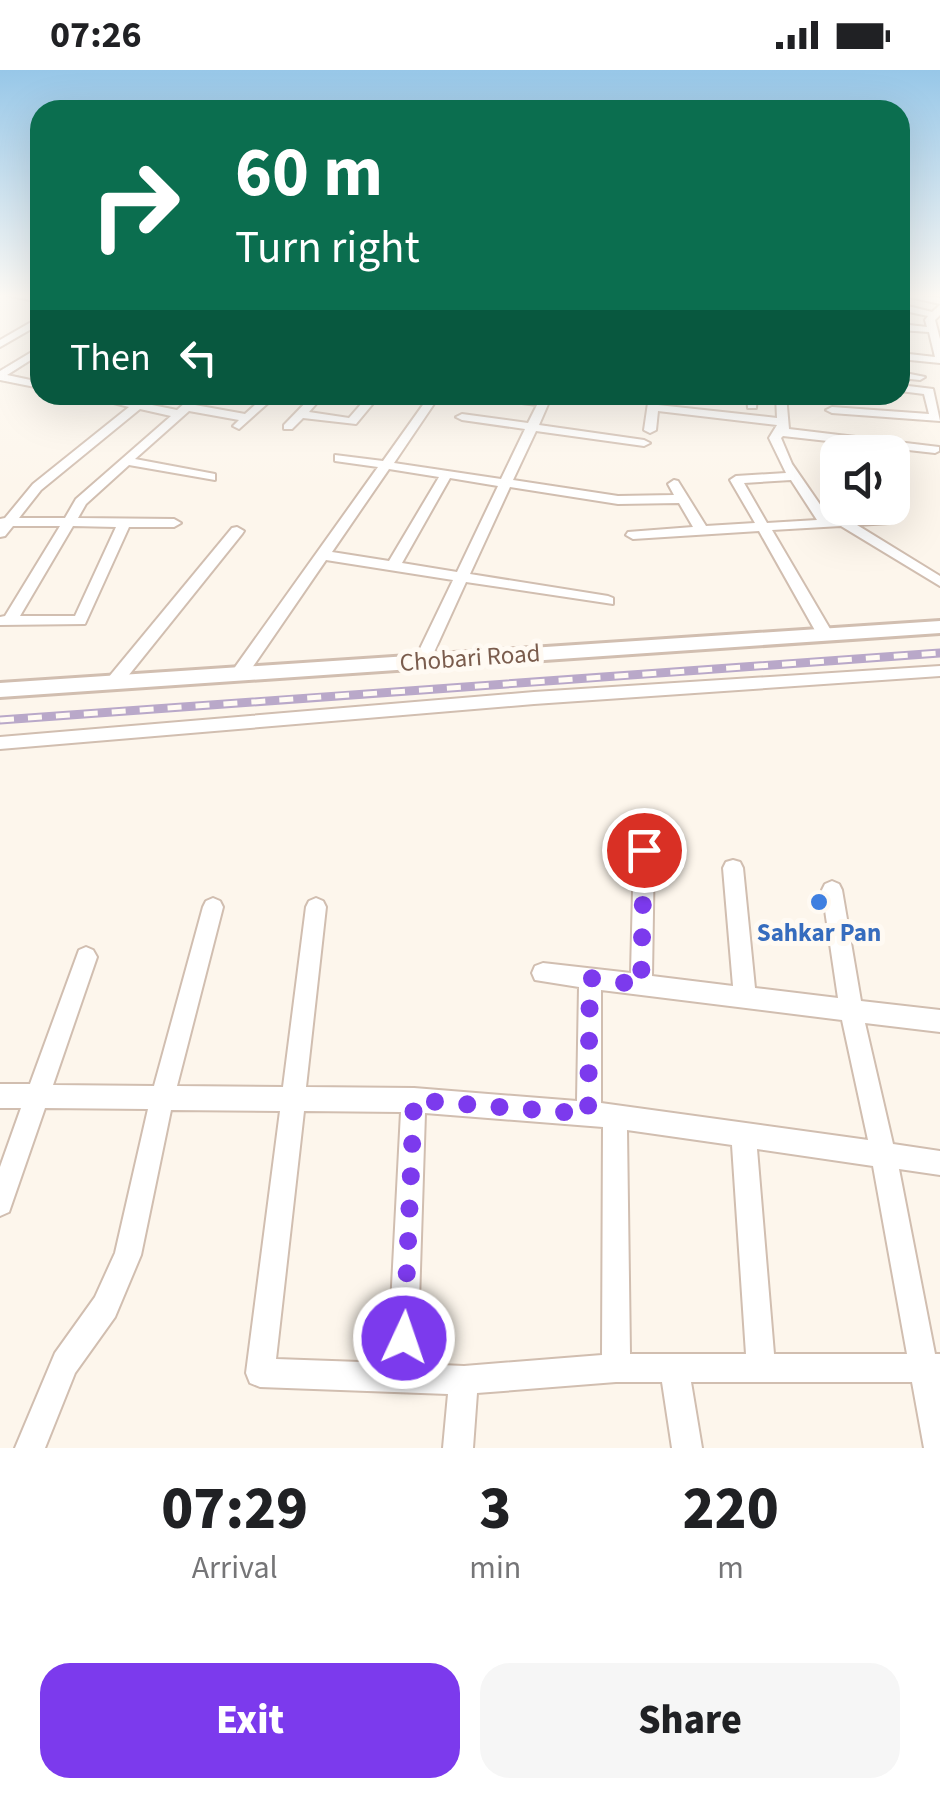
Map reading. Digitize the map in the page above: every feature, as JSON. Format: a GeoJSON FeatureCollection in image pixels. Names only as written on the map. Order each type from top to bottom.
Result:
{"type":"FeatureCollection","features":[{"type":"Feature","properties":{"kind":"street"},"geometry":{"type":"LineString","coordinates":[[0,376],[26,359]]}},
{"type":"Feature","properties":{"kind":"street"},"geometry":{"type":"LineString","coordinates":[[0,376],[30,383]]}},
{"type":"Feature","properties":{"kind":"street"},"geometry":{"type":"LineString","coordinates":[[910,376],[920,377]]}},
{"type":"Feature","properties":{"kind":"street"},"geometry":{"type":"LineString","coordinates":[[832,410],[938,418],[929,391],[910,389]]}},
{"type":"Feature","properties":{"kind":"street"},"geometry":{"type":"LineString","coordinates":[[910,398],[931,400]]}},
{"type":"Feature","properties":{"kind":"street"},"geometry":{"type":"LineString","coordinates":[[3,525],[37,488],[138,405],[248,418]]}},
{"type":"Feature","properties":{"kind":"street"},"geometry":{"type":"LineString","coordinates":[[5,621],[80,502],[188,405]]}},
{"type":"Feature","properties":{"kind":"street"},"geometry":{"type":"LineString","coordinates":[[237,428],[262,405]]}},
{"type":"Feature","properties":{"kind":"street"},"geometry":{"type":"LineString","coordinates":[[288,426],[306,405]]}},
{"type":"Feature","properties":{"kind":"street"},"geometry":{"type":"LineString","coordinates":[[300,414],[352,422],[367,405]]}},
{"type":"Feature","properties":{"kind":"street"},"geometry":{"type":"LineString","coordinates":[[239,674],[428,405]]}},
{"type":"Feature","properties":{"kind":"street"},"geometry":{"type":"LineString","coordinates":[[422,661],[542,405]]}},
{"type":"Feature","properties":{"kind":"street"},"geometry":{"type":"LineString","coordinates":[[650,430],[652,405]]}},
{"type":"Feature","properties":{"kind":"street"},"geometry":{"type":"LineString","coordinates":[[669,405],[780,431],[856,439],[871,447],[938,452]]}},
{"type":"Feature","properties":{"kind":"street"},"geometry":{"type":"LineString","coordinates":[[781,405],[780,431],[791,470],[820,514]]}},
{"type":"Feature","properties":{"kind":"street"},"geometry":{"type":"LineString","coordinates":[[831,405],[834,427]]}},
{"type":"Feature","properties":{"kind":"street"},"geometry":{"type":"LineString","coordinates":[[462,417],[644,443]]}},
{"type":"Feature","properties":{"kind":"street"},"geometry":{"type":"LineString","coordinates":[[914,417],[938,452]]}},
{"type":"Feature","properties":{"kind":"street"},"geometry":{"type":"LineString","coordinates":[[340,458],[618,500],[683,499]]}},
{"type":"Feature","properties":{"kind":"street"},"geometry":{"type":"LineString","coordinates":[[124,461],[211,477]]}},
{"type":"Feature","properties":{"kind":"street"},"geometry":{"type":"LineString","coordinates":[[791,470],[736,480],[825,634]]}},
{"type":"Feature","properties":{"kind":"street"},"geometry":{"type":"LineString","coordinates":[[393,566],[447,473]]}},
{"type":"Feature","properties":{"kind":"street"},"geometry":{"type":"LineString","coordinates":[[674,484],[702,532]]}},
{"type":"Feature","properties":{"kind":"street"},"geometry":{"type":"LineString","coordinates":[[5,621],[80,621],[124,523]]}},
{"type":"Feature","properties":{"kind":"street"},"geometry":{"type":"LineString","coordinates":[[3,525],[174,523]]}},
{"type":"Feature","properties":{"kind":"street"},"geometry":{"type":"LineString","coordinates":[[633,535],[820,524]]}},
{"type":"Feature","properties":{"kind":"street"},"geometry":{"type":"LineString","coordinates":[[850,525],[940,582]]}},
{"type":"Feature","properties":{"kind":"street"},"geometry":{"type":"LineString","coordinates":[[114,682],[237,532]]}},
{"type":"Feature","properties":{"kind":"street"},"geometry":{"type":"LineString","coordinates":[[323,554],[608,601]]}},
{"type":"Feature","properties":{"kind":"street","name":"Chobari Road"},"geometry":{"type":"LineString","coordinates":[[0,690],[940,627]]}},
{"type":"Feature","properties":{"kind":"street"},"geometry":{"type":"LineString","coordinates":[[0,742],[534,698],[940,671]]}},
{"type":"Feature","properties":{"kind":"street"},"geometry":{"type":"LineString","coordinates":[[641,985],[644,850]]}},
{"type":"Feature","properties":{"kind":"street"},"geometry":{"type":"LineString","coordinates":[[734,868],[745,997]]}},
{"type":"Feature","properties":{"kind":"street"},"geometry":{"type":"LineString","coordinates":[[832,890],[851,1010],[932,1368],[939,1448]]}},
{"type":"Feature","properties":{"kind":"street"},"geometry":{"type":"LineString","coordinates":[[30,1448],[66,1362],[105,1307],[123,1268],[162,1098],[213,907]]}},
{"type":"Feature","properties":{"kind":"street"},"geometry":{"type":"LineString","coordinates":[[316,907],[260,1373],[464,1380],[616,1368],[932,1368]]}},
{"type":"Feature","properties":{"kind":"street"},"geometry":{"type":"LineString","coordinates":[[0,1203],[86,957]]}},
{"type":"Feature","properties":{"kind":"street"},"geometry":{"type":"LineString","coordinates":[[543,973],[940,1021]]}},
{"type":"Feature","properties":{"kind":"street"},"geometry":{"type":"LineString","coordinates":[[590,978],[616,1368]]}},
{"type":"Feature","properties":{"kind":"street"},"geometry":{"type":"LineString","coordinates":[[0,1096],[414,1100],[602,1115],[940,1163]]}},
{"type":"Feature","properties":{"kind":"street"},"geometry":{"type":"LineString","coordinates":[[402,1378],[414,1100]]}},
{"type":"Feature","properties":{"kind":"street"},"geometry":{"type":"LineString","coordinates":[[744,1134],[761,1368]]}},
{"type":"Feature","properties":{"kind":"street"},"geometry":{"type":"LineString","coordinates":[[674,1368],[686,1448]]}},
{"type":"Feature","properties":{"kind":"street"},"geometry":{"type":"LineString","coordinates":[[458,1448],[464,1380]]}},
{"type":"Feature","properties":{"kind":"railway"},"geometry":{"type":"LineString","coordinates":[[0,720],[940,653]]}},
{"type":"Feature","properties":{"kind":"place","name":"Sahkar Pan"},"geometry":{"type":"Point","coordinates":[819,902]}},
{"type":"Feature","properties":{"kind":"route"},"geometry":{"type":"LineString","coordinates":[[404,1338],[414,1100],[588,1114],[590,978],[641,985],[644,850]]}}]}
